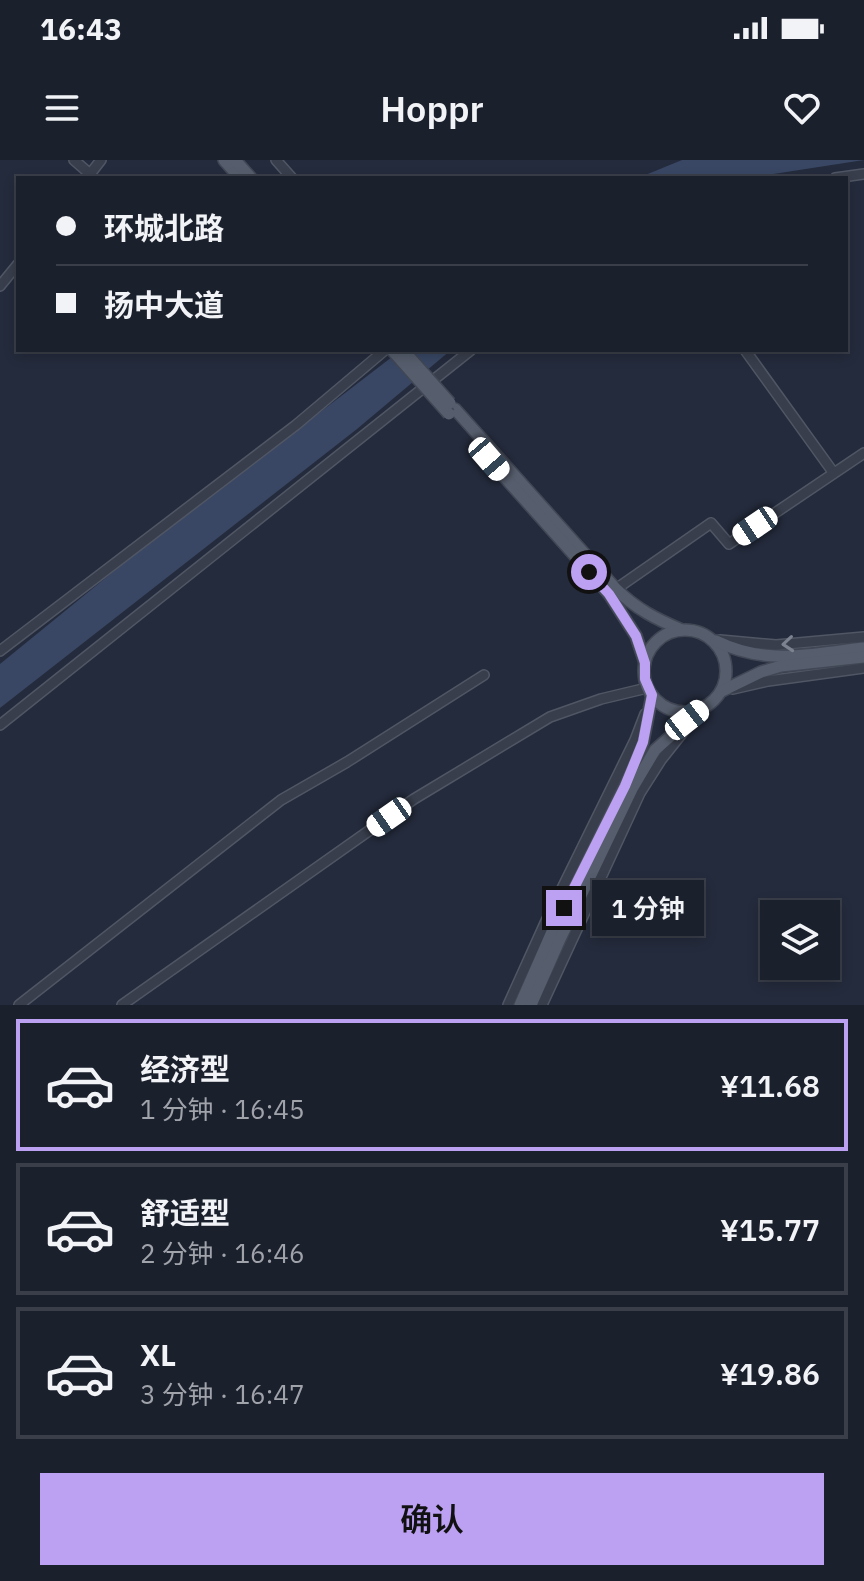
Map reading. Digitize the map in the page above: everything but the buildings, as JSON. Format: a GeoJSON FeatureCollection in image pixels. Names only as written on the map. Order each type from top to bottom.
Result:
{"type":"FeatureCollection","features":[{"type":"Feature","properties":{"kind":"main road"},"geometry":{"type":"LineString","coordinates":[[224,160],[238,176]]}},
{"type":"Feature","properties":{"kind":"main road"},"geometry":{"type":"LineString","coordinates":[[235,160],[249,176]]}},
{"type":"Feature","properties":{"kind":"main road"},"geometry":{"type":"LineString","coordinates":[[394,352],[616,589],[650,617],[682,630],[702,634],[741,653],[775,658],[864,648]]}},
{"type":"Feature","properties":{"kind":"main road"},"geometry":{"type":"LineString","coordinates":[[405,352],[452,412],[609,594],[636,636],[645,663],[649,692],[643,742],[520,1005]]}},
{"type":"Feature","properties":{"kind":"main road"},"geometry":{"type":"LineString","coordinates":[[645,663],[658,640],[682,630]]}},
{"type":"Feature","properties":{"kind":"main road"},"geometry":{"type":"LineString","coordinates":[[711,639],[722,651],[727,667],[722,692]]}},
{"type":"Feature","properties":{"kind":"main road"},"geometry":{"type":"LineString","coordinates":[[531,1005],[560,939],[655,750],[722,692],[761,672],[781,666],[864,657]]}},
{"type":"Feature","properties":{"kind":"main road"},"geometry":{"type":"LineString","coordinates":[[649,692],[673,711],[700,710]]}},
{"type":"Feature","properties":{"kind":"street"},"geometry":{"type":"LineString","coordinates":[[74,160],[88,176],[101,160]]}},
{"type":"Feature","properties":{"kind":"street"},"geometry":{"type":"LineString","coordinates":[[276,160],[290,176]]}},
{"type":"Feature","properties":{"kind":"street"},"geometry":{"type":"LineString","coordinates":[[0,286],[16,266]]}},
{"type":"Feature","properties":{"kind":"street"},"geometry":{"type":"LineString","coordinates":[[0,651],[296,425],[383,352]]}},
{"type":"Feature","properties":{"kind":"street"},"geometry":{"type":"LineString","coordinates":[[0,725],[468,352]]}},
{"type":"Feature","properties":{"kind":"street"},"geometry":{"type":"LineString","coordinates":[[746,352],[833,472]]}},
{"type":"Feature","properties":{"kind":"street"},"geometry":{"type":"LineString","coordinates":[[616,589],[711,523],[729,544],[864,453]]}},
{"type":"Feature","properties":{"kind":"street"},"geometry":{"type":"LineString","coordinates":[[711,639],[776,645],[864,637]]}},
{"type":"Feature","properties":{"kind":"street"},"geometry":{"type":"LineString","coordinates":[[722,692],[768,681],[864,668]]}},
{"type":"Feature","properties":{"kind":"street"},"geometry":{"type":"LineString","coordinates":[[19,1005],[281,800],[484,675]]}},
{"type":"Feature","properties":{"kind":"street"},"geometry":{"type":"LineString","coordinates":[[122,1005],[414,799],[550,717],[601,699],[649,692],[635,740],[508,1005]]}},
{"type":"Feature","properties":{"kind":"street"},"geometry":{"type":"LineString","coordinates":[[542,1005],[640,793],[700,710]]}},
{"type":"Feature","properties":{"kind":"water"},"geometry":{"type":"Polygon","coordinates":[[[682,160],[864,160],[760,176],[643,176],[682,160]]]}},
{"type":"Feature","properties":{"kind":"water"},"geometry":{"type":"Polygon","coordinates":[[[398,352],[449,352],[357,429],[0,708],[0,664],[119,567],[398,352]]]}},
{"type":"Feature","properties":{"kind":"route"},"geometry":{"type":"LineString","coordinates":[[564,908],[625,786],[643,742],[652,695],[647,688],[645,663],[636,636],[609,594],[589,572]]}}]}
